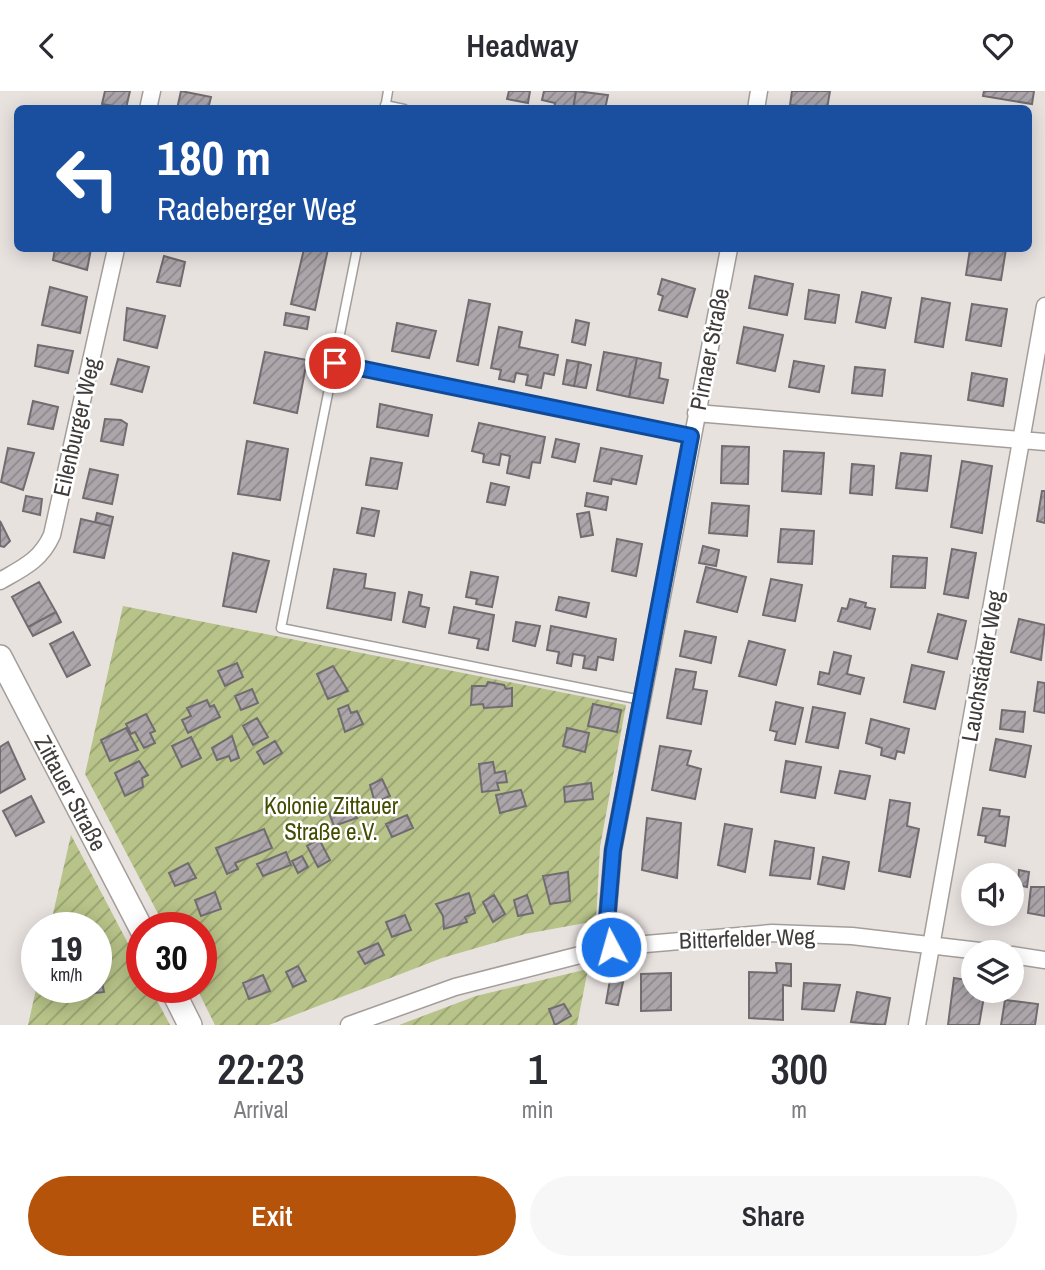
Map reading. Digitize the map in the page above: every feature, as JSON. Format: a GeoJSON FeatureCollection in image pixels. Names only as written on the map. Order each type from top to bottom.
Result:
{"type":"FeatureCollection","features":[{"type":"Feature","properties":{"kind":"street","name":"Eilenburger Weg"},"geometry":{"type":"LineString","coordinates":[[0,581],[32,564],[45,552],[52,535],[115,252]]}},
{"type":"Feature","properties":{"kind":"street","name":"Pirnaer Straße"},"geometry":{"type":"LineString","coordinates":[[611,947],[607,921],[613,850],[728,252]]}},
{"type":"Feature","properties":{"kind":"street","name":"Lauchstädter Weg"},"geometry":{"type":"LineString","coordinates":[[917,1025],[1045,306]]}},
{"type":"Feature","properties":{"kind":"street"},"geometry":{"type":"LineString","coordinates":[[696,413],[1045,442]]}},
{"type":"Feature","properties":{"kind":"street","name":"Zittauer Straße"},"geometry":{"type":"LineString","coordinates":[[0,657],[133,912]]}},
{"type":"Feature","properties":{"kind":"street","name":"Bitterfelder Weg"},"geometry":{"type":"LineString","coordinates":[[349,1025],[455,987],[611,947],[772,933],[852,936],[961,948]]}},
{"type":"Feature","properties":{"kind":"street"},"geometry":{"type":"LineString","coordinates":[[1024,957],[1045,960]]}},
{"type":"Feature","properties":{"kind":"street"},"geometry":{"type":"LineString","coordinates":[[179,1003],[190,1025]]}},
{"type":"Feature","properties":{"kind":"lane"},"geometry":{"type":"LineString","coordinates":[[356,252],[281,628],[641,700]]}},
{"type":"Feature","properties":{"kind":"lane"},"geometry":{"type":"LineString","coordinates":[[335,363],[691,436]]}},
{"type":"Feature","properties":{"kind":"green space","name":"Kolonie Zittauer Straße e.V."},"geometry":{"type":"Polygon","coordinates":[[[123,606],[626,705],[600,847],[596,921],[525,934],[442,958],[269,1025],[215,1025],[204,1003],[217,1003],[217,912],[157,912],[85,774],[123,606]]]}},
{"type":"Feature","properties":{"kind":"green space"},"geometry":{"type":"Polygon","coordinates":[[[71,835],[111,912],[53,912],[71,835]]]}},
{"type":"Feature","properties":{"kind":"green space"},"geometry":{"type":"Polygon","coordinates":[[[112,913],[126,940],[126,1003],[158,1003],[170,1025],[28,1025],[33,1003],[112,1003],[112,913]]]}},
{"type":"Feature","properties":{"kind":"green space"},"geometry":{"type":"Polygon","coordinates":[[[588,969],[577,1025],[399,1025],[476,996],[588,969]]]}},
{"type":"Feature","properties":{"kind":"building"},"geometry":{"type":"Polygon","coordinates":[[[105,91],[130,91],[127,105],[102,104],[105,91]]]}},
{"type":"Feature","properties":{"kind":"building"},"geometry":{"type":"Polygon","coordinates":[[[181,91],[211,97],[209,105],[178,105],[181,91]]]}},
{"type":"Feature","properties":{"kind":"building"},"geometry":{"type":"Polygon","coordinates":[[[509,91],[530,91],[528,103],[507,99],[509,91]]]}},
{"type":"Feature","properties":{"kind":"building"},"geometry":{"type":"Polygon","coordinates":[[[544,91],[576,91],[574,105],[555,105],[542,100],[544,91]]]}},
{"type":"Feature","properties":{"kind":"building"},"geometry":{"type":"Polygon","coordinates":[[[576,91],[608,95],[606,105],[574,105],[576,91]]]}},
{"type":"Feature","properties":{"kind":"building"},"geometry":{"type":"Polygon","coordinates":[[[792,91],[830,91],[828,105],[790,105],[792,91]]]}},
{"type":"Feature","properties":{"kind":"building"},"geometry":{"type":"Polygon","coordinates":[[[984,91],[1034,91],[1032,104],[983,96],[984,91]]]}},
{"type":"Feature","properties":{"kind":"building"},"geometry":{"type":"Polygon","coordinates":[[[54,252],[90,252],[87,270],[53,260],[54,252]]]}},
{"type":"Feature","properties":{"kind":"building"},"geometry":{"type":"Polygon","coordinates":[[[303,252],[327,252],[315,310],[291,304],[303,252]]]}},
{"type":"Feature","properties":{"kind":"building"},"geometry":{"type":"Polygon","coordinates":[[[970,252],[1006,252],[1001,280],[966,275],[970,252]]]}},
{"type":"Feature","properties":{"kind":"building"},"geometry":{"type":"Polygon","coordinates":[[[164,256],[185,262],[180,286],[157,282],[164,256]]]}},
{"type":"Feature","properties":{"kind":"building"},"geometry":{"type":"Polygon","coordinates":[[[755,276],[793,284],[787,315],[749,308],[755,276]]]}},
{"type":"Feature","properties":{"kind":"building"},"geometry":{"type":"Polygon","coordinates":[[[662,279],[695,289],[687,317],[659,310],[663,296],[658,294],[662,279]]]}},
{"type":"Feature","properties":{"kind":"building"},"geometry":{"type":"Polygon","coordinates":[[[50,287],[87,297],[80,333],[42,325],[50,287]]]}},
{"type":"Feature","properties":{"kind":"building"},"geometry":{"type":"Polygon","coordinates":[[[809,290],[839,295],[835,323],[805,319],[809,290]]]}},
{"type":"Feature","properties":{"kind":"building"},"geometry":{"type":"Polygon","coordinates":[[[862,292],[891,298],[885,328],[856,322],[862,292]]]}},
{"type":"Feature","properties":{"kind":"building"},"geometry":{"type":"Polygon","coordinates":[[[922,298],[950,303],[943,347],[915,342],[922,298]]]}},
{"type":"Feature","properties":{"kind":"building"},"geometry":{"type":"Polygon","coordinates":[[[469,300],[490,304],[478,365],[457,361],[469,300]]]}},
{"type":"Feature","properties":{"kind":"building"},"geometry":{"type":"Polygon","coordinates":[[[972,304],[1007,309],[1001,346],[966,340],[972,304]]]}},
{"type":"Feature","properties":{"kind":"building"},"geometry":{"type":"Polygon","coordinates":[[[127,308],[165,316],[157,348],[124,340],[127,308]]]}},
{"type":"Feature","properties":{"kind":"building"},"geometry":{"type":"Polygon","coordinates":[[[286,313],[309,317],[307,329],[284,325],[286,313]]]}},
{"type":"Feature","properties":{"kind":"building"},"geometry":{"type":"Polygon","coordinates":[[[576,320],[589,323],[585,345],[572,342],[576,320]]]}},
{"type":"Feature","properties":{"kind":"building"},"geometry":{"type":"Polygon","coordinates":[[[397,323],[436,331],[429,358],[392,351],[397,323]]]}},
{"type":"Feature","properties":{"kind":"building"},"geometry":{"type":"Polygon","coordinates":[[[499,327],[522,332],[519,347],[558,355],[554,375],[544,373],[541,388],[526,385],[528,375],[516,373],[514,382],[499,379],[501,370],[491,368],[499,327]]]}},
{"type":"Feature","properties":{"kind":"building"},"geometry":{"type":"Polygon","coordinates":[[[744,327],[783,335],[775,371],[737,363],[744,327]]]}},
{"type":"Feature","properties":{"kind":"building"},"geometry":{"type":"Polygon","coordinates":[[[38,345],[73,351],[68,373],[35,366],[38,345]]]}},
{"type":"Feature","properties":{"kind":"building"},"geometry":{"type":"Polygon","coordinates":[[[265,352],[307,360],[297,413],[254,403],[265,352]]]}},
{"type":"Feature","properties":{"kind":"building"},"geometry":{"type":"Polygon","coordinates":[[[604,352],[637,358],[629,397],[597,390],[604,352]]]}},
{"type":"Feature","properties":{"kind":"building"},"geometry":{"type":"Polygon","coordinates":[[[637,358],[661,363],[659,378],[668,380],[663,403],[629,397],[637,358]]]}},
{"type":"Feature","properties":{"kind":"building"},"geometry":{"type":"Polygon","coordinates":[[[118,359],[149,367],[142,392],[111,384],[118,359]]]}},
{"type":"Feature","properties":{"kind":"building"},"geometry":{"type":"Polygon","coordinates":[[[567,360],[579,362],[574,386],[563,384],[567,360]]]}},
{"type":"Feature","properties":{"kind":"building"},"geometry":{"type":"Polygon","coordinates":[[[794,361],[824,366],[819,392],[789,387],[794,361]]]}},
{"type":"Feature","properties":{"kind":"building"},"geometry":{"type":"Polygon","coordinates":[[[579,362],[591,365],[586,388],[574,386],[579,362]]]}},
{"type":"Feature","properties":{"kind":"building"},"geometry":{"type":"Polygon","coordinates":[[[855,367],[885,370],[882,396],[852,393],[855,367]]]}},
{"type":"Feature","properties":{"kind":"building"},"geometry":{"type":"Polygon","coordinates":[[[972,373],[1007,379],[1003,406],[968,400],[972,373]]]}},
{"type":"Feature","properties":{"kind":"building"},"geometry":{"type":"Polygon","coordinates":[[[33,401],[58,407],[53,429],[28,424],[33,401]]]}},
{"type":"Feature","properties":{"kind":"building"},"geometry":{"type":"Polygon","coordinates":[[[380,404],[432,415],[428,436],[377,427],[380,404]]]}},
{"type":"Feature","properties":{"kind":"building"},"geometry":{"type":"Polygon","coordinates":[[[105,419],[121,420],[127,424],[123,445],[101,441],[105,419]]]}},
{"type":"Feature","properties":{"kind":"building"},"geometry":{"type":"Polygon","coordinates":[[[479,423],[545,437],[540,463],[532,462],[529,478],[507,473],[510,456],[501,454],[499,465],[483,462],[484,454],[472,451],[479,423]]]}},
{"type":"Feature","properties":{"kind":"building"},"geometry":{"type":"Polygon","coordinates":[[[556,439],[579,444],[575,462],[552,457],[556,439]]]}},
{"type":"Feature","properties":{"kind":"building"},"geometry":{"type":"Polygon","coordinates":[[[247,441],[288,449],[280,500],[238,494],[247,441]]]}},
{"type":"Feature","properties":{"kind":"building"},"geometry":{"type":"Polygon","coordinates":[[[722,446],[749,447],[748,484],[721,483],[722,446]]]}},
{"type":"Feature","properties":{"kind":"building"},"geometry":{"type":"Polygon","coordinates":[[[8,448],[34,453],[23,490],[1,482],[8,448]]]}},
{"type":"Feature","properties":{"kind":"building"},"geometry":{"type":"Polygon","coordinates":[[[601,448],[642,456],[636,484],[612,479],[611,484],[594,481],[601,448]]]}},
{"type":"Feature","properties":{"kind":"building"},"geometry":{"type":"Polygon","coordinates":[[[784,451],[824,453],[821,494],[782,491],[784,451]]]}},
{"type":"Feature","properties":{"kind":"building"},"geometry":{"type":"Polygon","coordinates":[[[901,453],[931,456],[927,491],[896,488],[901,453]]]}},
{"type":"Feature","properties":{"kind":"building"},"geometry":{"type":"Polygon","coordinates":[[[371,458],[402,463],[397,489],[366,485],[371,458]]]}},
{"type":"Feature","properties":{"kind":"building"},"geometry":{"type":"Polygon","coordinates":[[[962,461],[992,466],[982,533],[951,527],[962,461]]]}},
{"type":"Feature","properties":{"kind":"building"},"geometry":{"type":"Polygon","coordinates":[[[852,464],[874,466],[872,495],[850,493],[852,464]]]}},
{"type":"Feature","properties":{"kind":"building"},"geometry":{"type":"Polygon","coordinates":[[[90,469],[118,475],[112,504],[83,498],[90,469]]]}},
{"type":"Feature","properties":{"kind":"building"},"geometry":{"type":"Polygon","coordinates":[[[491,483],[509,487],[505,505],[487,502],[491,483]]]}},
{"type":"Feature","properties":{"kind":"building"},"geometry":{"type":"Polygon","coordinates":[[[1042,491],[1045,491],[1045,523],[1037,521],[1042,491]]]}},
{"type":"Feature","properties":{"kind":"building"},"geometry":{"type":"Polygon","coordinates":[[[587,493],[608,497],[606,510],[585,506],[587,493]]]}},
{"type":"Feature","properties":{"kind":"building"},"geometry":{"type":"Polygon","coordinates":[[[26,496],[42,499],[40,515],[23,511],[26,496]]]}},
{"type":"Feature","properties":{"kind":"building"},"geometry":{"type":"Polygon","coordinates":[[[712,503],[749,506],[747,536],[709,533],[712,503]]]}},
{"type":"Feature","properties":{"kind":"building"},"geometry":{"type":"Polygon","coordinates":[[[362,508],[379,511],[374,536],[357,533],[362,508]]]}},
{"type":"Feature","properties":{"kind":"building"},"geometry":{"type":"Polygon","coordinates":[[[589,512],[593,535],[581,537],[577,514],[589,512]]]}},
{"type":"Feature","properties":{"kind":"building"},"geometry":{"type":"Polygon","coordinates":[[[97,513],[113,517],[111,526],[95,522],[97,513]]]}},
{"type":"Feature","properties":{"kind":"building"},"geometry":{"type":"Polygon","coordinates":[[[81,519],[111,526],[104,558],[74,552],[81,519]]]}},
{"type":"Feature","properties":{"kind":"building"},"geometry":{"type":"Polygon","coordinates":[[[0,521],[10,541],[4,547],[0,546],[0,521]]]}},
{"type":"Feature","properties":{"kind":"building"},"geometry":{"type":"Polygon","coordinates":[[[781,529],[814,531],[812,564],[778,562],[781,529]]]}},
{"type":"Feature","properties":{"kind":"building"},"geometry":{"type":"Polygon","coordinates":[[[617,539],[642,544],[636,576],[612,571],[617,539]]]}},
{"type":"Feature","properties":{"kind":"building"},"geometry":{"type":"Polygon","coordinates":[[[703,546],[719,550],[716,566],[699,563],[703,546]]]}},
{"type":"Feature","properties":{"kind":"building"},"geometry":{"type":"Polygon","coordinates":[[[952,549],[976,553],[968,598],[944,594],[952,549]]]}},
{"type":"Feature","properties":{"kind":"building"},"geometry":{"type":"Polygon","coordinates":[[[233,553],[269,561],[256,612],[223,606],[233,553]]]}},
{"type":"Feature","properties":{"kind":"building"},"geometry":{"type":"Polygon","coordinates":[[[893,556],[927,558],[925,588],[891,587],[893,556]]]}},
{"type":"Feature","properties":{"kind":"building"},"geometry":{"type":"Polygon","coordinates":[[[706,567],[746,577],[737,612],[697,602],[706,567]]]}},
{"type":"Feature","properties":{"kind":"building"},"geometry":{"type":"Polygon","coordinates":[[[334,569],[366,574],[364,588],[395,593],[391,620],[327,608],[334,569]]]}},
{"type":"Feature","properties":{"kind":"building"},"geometry":{"type":"Polygon","coordinates":[[[471,572],[498,577],[492,607],[476,604],[477,599],[466,597],[471,572]]]}},
{"type":"Feature","properties":{"kind":"building"},"geometry":{"type":"Polygon","coordinates":[[[771,579],[802,585],[795,621],[763,615],[771,579]]]}},
{"type":"Feature","properties":{"kind":"building"},"geometry":{"type":"Polygon","coordinates":[[[39,582],[56,612],[28,627],[12,597],[39,582]]]}},
{"type":"Feature","properties":{"kind":"building"},"geometry":{"type":"Polygon","coordinates":[[[409,592],[422,595],[420,606],[429,608],[425,627],[403,622],[409,592]]]}},
{"type":"Feature","properties":{"kind":"building"},"geometry":{"type":"Polygon","coordinates":[[[559,597],[589,603],[586,617],[556,610],[559,597]]]}},
{"type":"Feature","properties":{"kind":"building"},"geometry":{"type":"Polygon","coordinates":[[[850,599],[866,603],[865,607],[875,609],[870,629],[838,621],[842,608],[847,609],[850,599]]]}},
{"type":"Feature","properties":{"kind":"building"},"geometry":{"type":"Polygon","coordinates":[[[454,607],[494,615],[488,650],[477,648],[479,639],[449,633],[454,607]]]}},
{"type":"Feature","properties":{"kind":"building"},"geometry":{"type":"Polygon","coordinates":[[[56,612],[61,622],[33,636],[28,627],[56,612]]]}},
{"type":"Feature","properties":{"kind":"building"},"geometry":{"type":"Polygon","coordinates":[[[938,614],[966,621],[957,659],[928,652],[938,614]]]}},
{"type":"Feature","properties":{"kind":"building"},"geometry":{"type":"Polygon","coordinates":[[[1019,619],[1045,625],[1041,660],[1011,652],[1019,619]]]}},
{"type":"Feature","properties":{"kind":"building"},"geometry":{"type":"Polygon","coordinates":[[[516,622],[540,626],[535,646],[513,641],[516,622]]]}},
{"type":"Feature","properties":{"kind":"building"},"geometry":{"type":"Polygon","coordinates":[[[551,626],[616,639],[613,660],[598,657],[596,670],[583,668],[585,656],[573,654],[571,666],[557,663],[559,652],[547,650],[551,626]]]}},
{"type":"Feature","properties":{"kind":"building"},"geometry":{"type":"Polygon","coordinates":[[[685,631],[716,637],[711,663],[680,656],[685,631]]]}},
{"type":"Feature","properties":{"kind":"building"},"geometry":{"type":"Polygon","coordinates":[[[73,632],[90,665],[67,677],[50,644],[73,632]]]}},
{"type":"Feature","properties":{"kind":"building"},"geometry":{"type":"Polygon","coordinates":[[[749,641],[785,650],[776,685],[739,676],[749,641]]]}},
{"type":"Feature","properties":{"kind":"building"},"geometry":{"type":"Polygon","coordinates":[[[834,652],[851,656],[847,674],[864,678],[860,694],[818,684],[820,672],[829,674],[834,652]]]}},
{"type":"Feature","properties":{"kind":"building"},"geometry":{"type":"Polygon","coordinates":[[[237,663],[243,677],[225,686],[218,671],[237,663]]]}},
{"type":"Feature","properties":{"kind":"building"},"geometry":{"type":"Polygon","coordinates":[[[912,665],[944,672],[935,709],[904,702],[912,665]]]}},
{"type":"Feature","properties":{"kind":"building"},"geometry":{"type":"Polygon","coordinates":[[[333,666],[348,691],[328,699],[317,674],[333,666]]]}},
{"type":"Feature","properties":{"kind":"building"},"geometry":{"type":"Polygon","coordinates":[[[676,669],[696,672],[693,689],[707,691],[701,724],[667,718],[676,669]]]}},
{"type":"Feature","properties":{"kind":"building"},"geometry":{"type":"Polygon","coordinates":[[[488,682],[504,685],[506,689],[512,688],[512,706],[484,708],[483,704],[471,705],[472,686],[486,686],[488,682]]]}},
{"type":"Feature","properties":{"kind":"building"},"geometry":{"type":"Polygon","coordinates":[[[1038,682],[1045,683],[1045,713],[1034,711],[1038,682]]]}},
{"type":"Feature","properties":{"kind":"building"},"geometry":{"type":"Polygon","coordinates":[[[252,689],[258,703],[241,710],[235,696],[252,689]]]}},
{"type":"Feature","properties":{"kind":"building"},"geometry":{"type":"Polygon","coordinates":[[[207,700],[210,707],[214,705],[220,717],[188,733],[182,720],[191,716],[187,708],[207,700]]]}},
{"type":"Feature","properties":{"kind":"building"},"geometry":{"type":"Polygon","coordinates":[[[776,702],[803,708],[795,744],[775,740],[777,732],[770,730],[776,702]]]}},
{"type":"Feature","properties":{"kind":"building"},"geometry":{"type":"Polygon","coordinates":[[[593,704],[621,710],[617,732],[588,726],[593,704]]]}},
{"type":"Feature","properties":{"kind":"building"},"geometry":{"type":"Polygon","coordinates":[[[348,705],[351,713],[357,711],[363,724],[345,732],[338,709],[348,705]]]}},
{"type":"Feature","properties":{"kind":"building"},"geometry":{"type":"Polygon","coordinates":[[[813,707],[845,713],[838,748],[806,742],[813,707]]]}},
{"type":"Feature","properties":{"kind":"building"},"geometry":{"type":"Polygon","coordinates":[[[1002,710],[1025,712],[1023,732],[1000,729],[1002,710]]]}},
{"type":"Feature","properties":{"kind":"building"},"geometry":{"type":"Polygon","coordinates":[[[146,714],[155,731],[150,733],[155,743],[144,748],[135,732],[131,734],[126,724],[146,714]]]}},
{"type":"Feature","properties":{"kind":"building"},"geometry":{"type":"Polygon","coordinates":[[[257,718],[268,737],[253,745],[243,726],[257,718]]]}},
{"type":"Feature","properties":{"kind":"building"},"geometry":{"type":"Polygon","coordinates":[[[871,719],[909,729],[904,753],[897,751],[895,759],[881,755],[882,748],[866,743],[871,719]]]}},
{"type":"Feature","properties":{"kind":"building"},"geometry":{"type":"Polygon","coordinates":[[[126,728],[138,750],[110,761],[101,740],[126,728]]]}},
{"type":"Feature","properties":{"kind":"building"},"geometry":{"type":"Polygon","coordinates":[[[567,728],[589,733],[585,752],[563,746],[567,728]]]}},
{"type":"Feature","properties":{"kind":"building"},"geometry":{"type":"Polygon","coordinates":[[[232,736],[239,758],[231,761],[229,756],[217,760],[212,748],[232,736]]]}},
{"type":"Feature","properties":{"kind":"building"},"geometry":{"type":"Polygon","coordinates":[[[191,737],[201,758],[182,767],[172,746],[191,737]]]}},
{"type":"Feature","properties":{"kind":"building"},"geometry":{"type":"Polygon","coordinates":[[[996,739],[1031,746],[1025,777],[990,770],[996,739]]]}},
{"type":"Feature","properties":{"kind":"building"},"geometry":{"type":"Polygon","coordinates":[[[275,741],[282,753],[264,764],[257,752],[275,741]]]}},
{"type":"Feature","properties":{"kind":"building"},"geometry":{"type":"Polygon","coordinates":[[[8,742],[25,779],[0,793],[0,747],[8,742]]]}},
{"type":"Feature","properties":{"kind":"building"},"geometry":{"type":"Polygon","coordinates":[[[660,746],[691,751],[687,765],[701,769],[695,799],[652,790],[660,746]]]}},
{"type":"Feature","properties":{"kind":"building"},"geometry":{"type":"Polygon","coordinates":[[[139,761],[148,775],[142,778],[143,787],[125,796],[115,773],[139,761]]]}},
{"type":"Feature","properties":{"kind":"building"},"geometry":{"type":"Polygon","coordinates":[[[786,761],[821,767],[815,798],[781,792],[786,761]]]}},
{"type":"Feature","properties":{"kind":"building"},"geometry":{"type":"Polygon","coordinates":[[[493,762],[495,773],[505,771],[507,782],[497,783],[499,790],[482,792],[479,764],[493,762]]]}},
{"type":"Feature","properties":{"kind":"building"},"geometry":{"type":"Polygon","coordinates":[[[840,771],[870,776],[865,799],[835,793],[840,771]]]}},
{"type":"Feature","properties":{"kind":"building"},"geometry":{"type":"Polygon","coordinates":[[[382,779],[390,796],[375,803],[370,785],[382,779]]]}},
{"type":"Feature","properties":{"kind":"building"},"geometry":{"type":"Polygon","coordinates":[[[591,783],[593,799],[565,802],[564,787],[591,783]]]}},
{"type":"Feature","properties":{"kind":"building"},"geometry":{"type":"Polygon","coordinates":[[[521,790],[526,806],[500,813],[496,795],[521,790]]]}},
{"type":"Feature","properties":{"kind":"building"},"geometry":{"type":"Polygon","coordinates":[[[31,796],[44,822],[16,836],[3,811],[31,796]]]}},
{"type":"Feature","properties":{"kind":"building"},"geometry":{"type":"Polygon","coordinates":[[[890,800],[910,803],[907,826],[919,829],[910,877],[879,871],[890,800]]]}},
{"type":"Feature","properties":{"kind":"building"},"geometry":{"type":"Polygon","coordinates":[[[352,805],[357,818],[334,826],[329,813],[352,805]]]}},
{"type":"Feature","properties":{"kind":"building"},"geometry":{"type":"Polygon","coordinates":[[[983,808],[1000,810],[999,816],[1009,817],[1005,846],[985,842],[986,836],[978,835],[983,808]]]}},
{"type":"Feature","properties":{"kind":"building"},"geometry":{"type":"Polygon","coordinates":[[[407,815],[413,828],[392,837],[386,824],[407,815]]]}},
{"type":"Feature","properties":{"kind":"building"},"geometry":{"type":"Polygon","coordinates":[[[647,818],[681,823],[677,878],[642,870],[647,818]]]}},
{"type":"Feature","properties":{"kind":"building"},"geometry":{"type":"Polygon","coordinates":[[[725,824],[752,829],[745,872],[718,865],[725,824]]]}},
{"type":"Feature","properties":{"kind":"building"},"geometry":{"type":"Polygon","coordinates":[[[264,829],[272,848],[235,863],[238,869],[227,874],[216,848],[264,829]]]}},
{"type":"Feature","properties":{"kind":"building"},"geometry":{"type":"Polygon","coordinates":[[[319,839],[330,860],[318,867],[307,846],[319,839]]]}},
{"type":"Feature","properties":{"kind":"building"},"geometry":{"type":"Polygon","coordinates":[[[775,841],[814,848],[810,879],[770,875],[775,841]]]}},
{"type":"Feature","properties":{"kind":"building"},"geometry":{"type":"Polygon","coordinates":[[[286,852],[291,865],[263,876],[257,864],[286,852]]]}},
{"type":"Feature","properties":{"kind":"building"},"geometry":{"type":"Polygon","coordinates":[[[302,856],[308,867],[298,873],[292,861],[302,856]]]}},
{"type":"Feature","properties":{"kind":"building"},"geometry":{"type":"Polygon","coordinates":[[[823,857],[849,862],[844,889],[818,884],[823,857]]]}},
{"type":"Feature","properties":{"kind":"building"},"geometry":{"type":"Polygon","coordinates":[[[188,863],[196,878],[175,886],[169,873],[188,863]]]}},
{"type":"Feature","properties":{"kind":"building"},"geometry":{"type":"Polygon","coordinates":[[[1024,871],[1029,872],[1027,887],[1024,886],[1024,871]]]}},
{"type":"Feature","properties":{"kind":"building"},"geometry":{"type":"Polygon","coordinates":[[[568,872],[570,901],[550,904],[543,876],[568,872]]]}},
{"type":"Feature","properties":{"kind":"building"},"geometry":{"type":"Polygon","coordinates":[[[1031,887],[1045,887],[1045,916],[1028,913],[1031,887]]]}},
{"type":"Feature","properties":{"kind":"building"},"geometry":{"type":"Polygon","coordinates":[[[215,892],[221,909],[200,912],[195,900],[215,892]]]}},
{"type":"Feature","properties":{"kind":"building"},"geometry":{"type":"Polygon","coordinates":[[[469,893],[475,913],[465,917],[467,922],[444,929],[443,916],[436,904],[469,893]]]}},
{"type":"Feature","properties":{"kind":"building"},"geometry":{"type":"Polygon","coordinates":[[[494,895],[505,914],[493,922],[483,902],[494,895]]]}},
{"type":"Feature","properties":{"kind":"building"},"geometry":{"type":"Polygon","coordinates":[[[527,895],[533,913],[518,916],[514,900],[527,895]]]}},
{"type":"Feature","properties":{"kind":"building"},"geometry":{"type":"Polygon","coordinates":[[[405,915],[411,930],[392,937],[386,922],[405,915]]]}},
{"type":"Feature","properties":{"kind":"building"},"geometry":{"type":"Polygon","coordinates":[[[378,943],[384,955],[365,964],[358,952],[378,943]]]}},
{"type":"Feature","properties":{"kind":"building"},"geometry":{"type":"Polygon","coordinates":[[[776,963],[791,964],[791,986],[783,985],[783,1020],[749,1018],[749,972],[777,973],[776,963]]]}},
{"type":"Feature","properties":{"kind":"building"},"geometry":{"type":"Polygon","coordinates":[[[298,966],[306,981],[293,987],[286,972],[298,966]]]}},
{"type":"Feature","properties":{"kind":"building"},"geometry":{"type":"Polygon","coordinates":[[[671,973],[671,1010],[641,1011],[641,974],[671,973]]]}},
{"type":"Feature","properties":{"kind":"building"},"geometry":{"type":"Polygon","coordinates":[[[263,975],[270,991],[249,999],[243,983],[263,975]]]}},
{"type":"Feature","properties":{"kind":"building"},"geometry":{"type":"Polygon","coordinates":[[[954,978],[961,979],[961,1003],[983,1003],[979,1025],[948,1025],[954,978]]]}},
{"type":"Feature","properties":{"kind":"building"},"geometry":{"type":"Polygon","coordinates":[[[610,980],[623,982],[618,1005],[606,1003],[610,980]]]}},
{"type":"Feature","properties":{"kind":"building"},"geometry":{"type":"Polygon","coordinates":[[[804,983],[840,985],[834,1011],[802,1009],[804,983]]]}},
{"type":"Feature","properties":{"kind":"building"},"geometry":{"type":"Polygon","coordinates":[[[857,992],[890,998],[885,1025],[851,1022],[857,992]]]}},
{"type":"Feature","properties":{"kind":"building"},"geometry":{"type":"Polygon","coordinates":[[[1005,1003],[1038,1004],[1035,1025],[1001,1025],[1005,1003]]]}},
{"type":"Feature","properties":{"kind":"building"},"geometry":{"type":"Polygon","coordinates":[[[564,1004],[571,1016],[555,1025],[549,1009],[564,1004]]]}},
{"type":"Feature","properties":{"kind":"route"},"geometry":{"type":"LineString","coordinates":[[335,363],[691,436],[613,850],[607,921],[611,947]]}}]}
